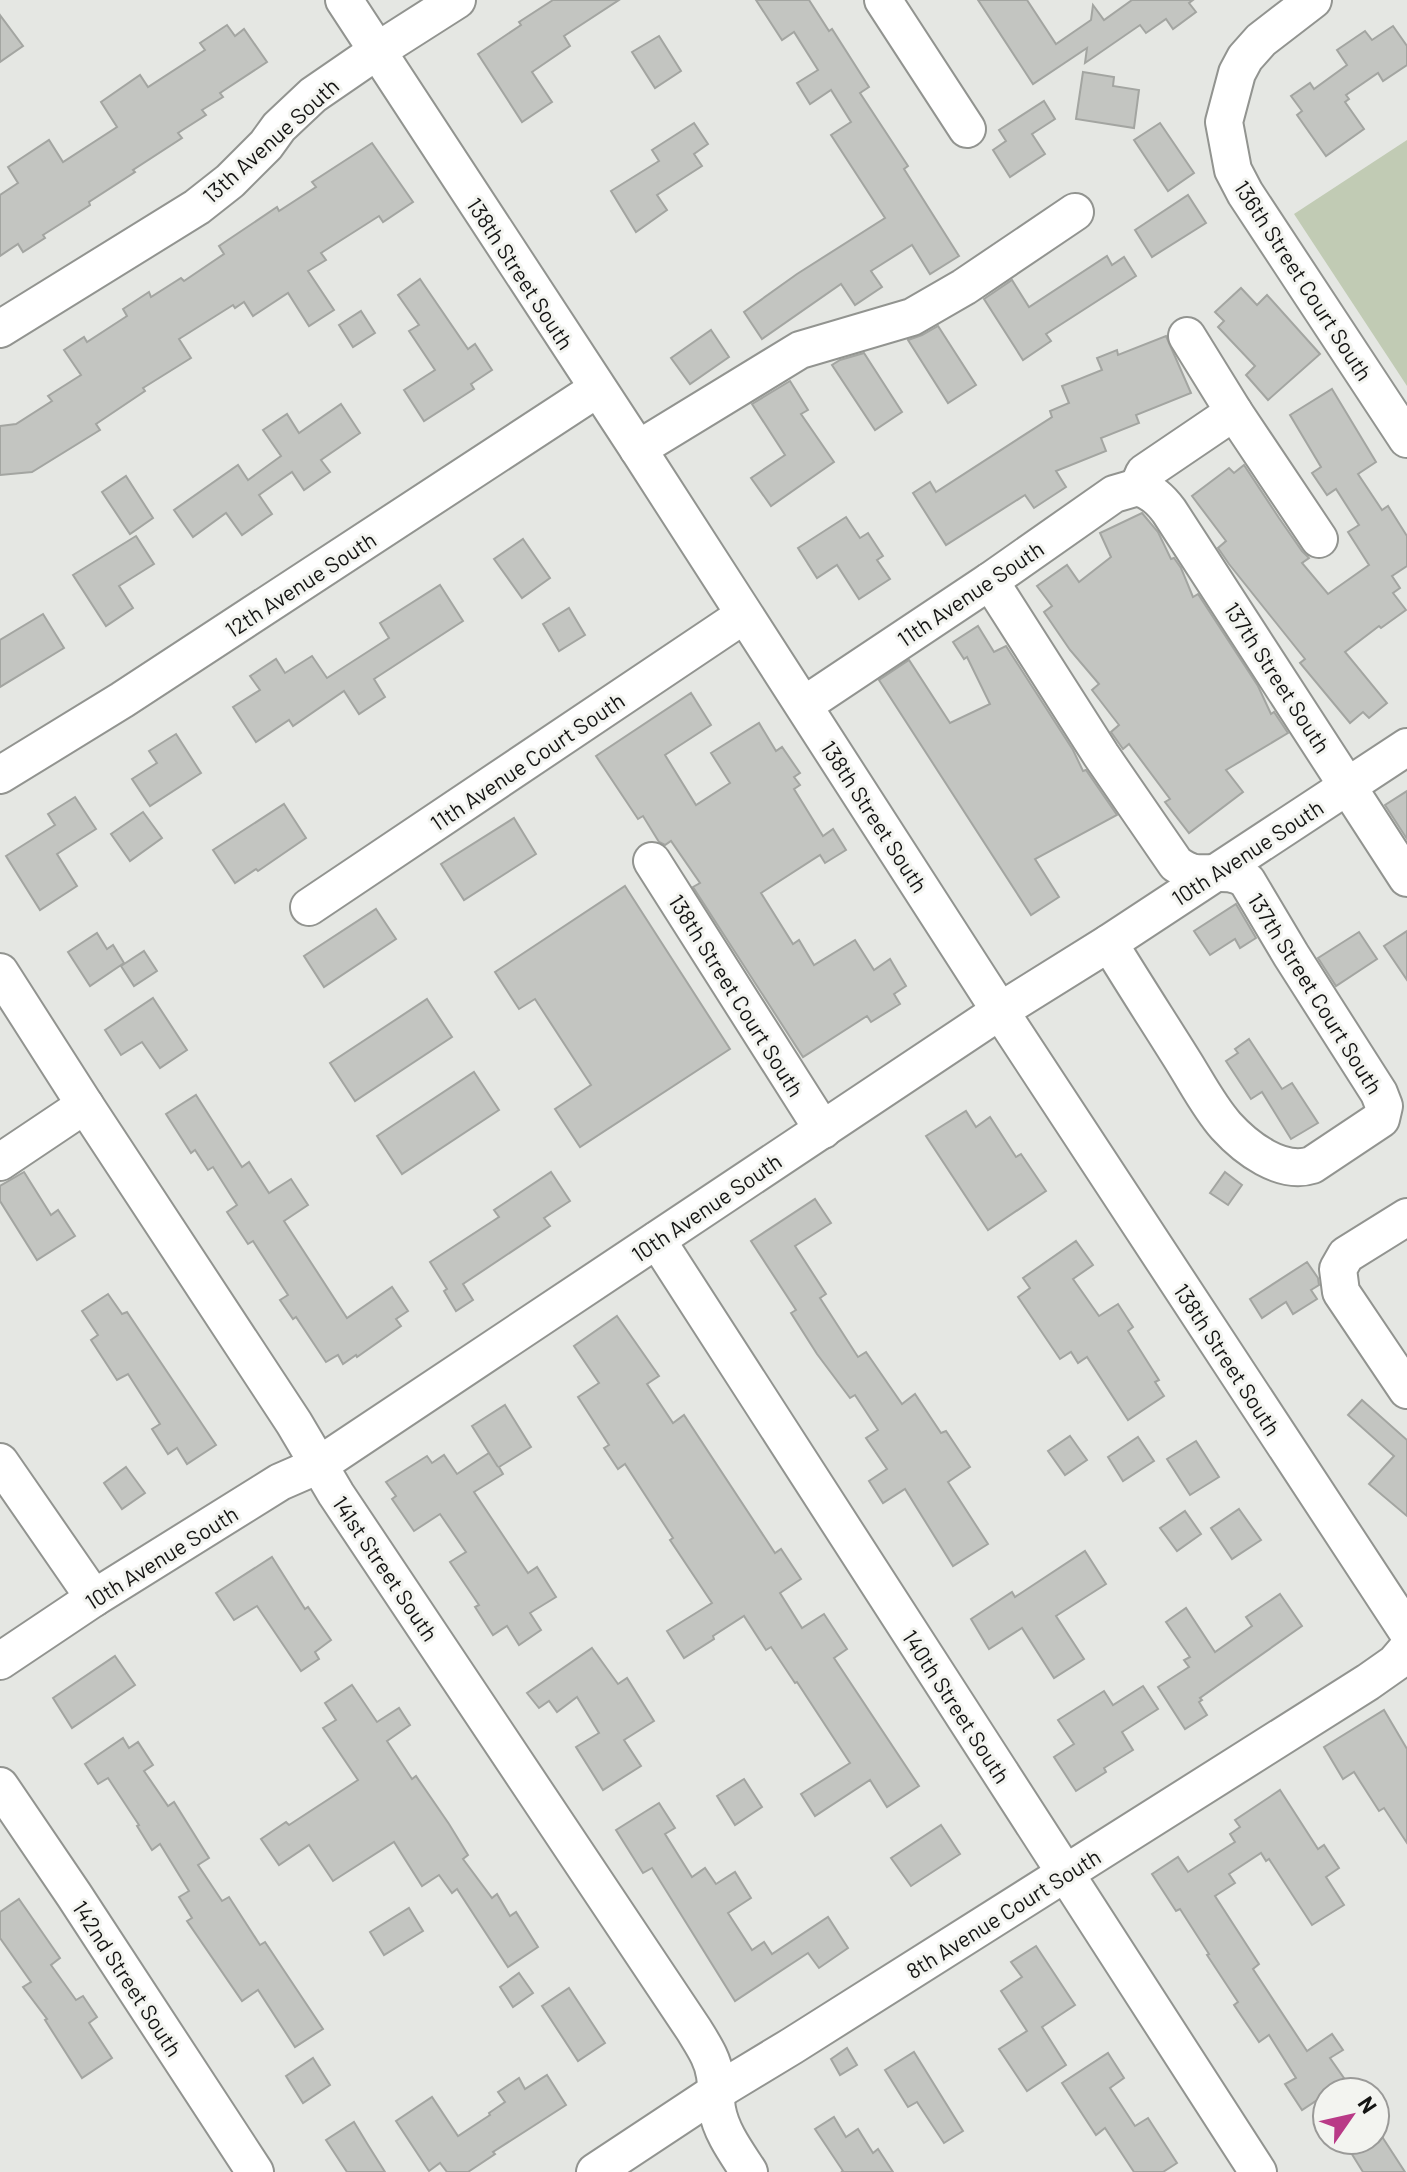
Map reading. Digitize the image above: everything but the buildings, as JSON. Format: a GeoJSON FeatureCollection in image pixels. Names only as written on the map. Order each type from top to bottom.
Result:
{"type":"FeatureCollection","features":[{"type":"Feature","properties":{"kind":"street","name":"138th Street South"},"geometry":{"type":"LineString","coordinates":[[344,0],[1000,1011],[1407,1631]]}},
{"type":"Feature","properties":{"kind":"street","name":"13th Avenue South"},"geometry":{"type":"LineString","coordinates":[[0,329],[197,207],[230,181],[313,95],[457,0]]}},
{"type":"Feature","properties":{"kind":"street"},"geometry":{"type":"LineString","coordinates":[[883,0],[967,129]]}},
{"type":"Feature","properties":{"kind":"street","name":"136th Street Court South"},"geometry":{"type":"LineString","coordinates":[[1313,0],[1261,40],[1237,73],[1224,122],[1233,170],[1245,193],[1407,439]]}},
{"type":"Feature","properties":{"kind":"street"},"geometry":{"type":"LineString","coordinates":[[638,449],[800,350],[912,317],[964,287],[1075,212]]}},
{"type":"Feature","properties":{"kind":"street"},"geometry":{"type":"LineString","coordinates":[[1187,336],[1319,539]]}},
{"type":"Feature","properties":{"kind":"street","name":"12th Avenue South"},"geometry":{"type":"LineString","coordinates":[[0,775],[122,700],[597,389]]}},
{"type":"Feature","properties":{"kind":"street"},"geometry":{"type":"LineString","coordinates":[[1138,487],[1144,473],[1234,412]]}},
{"type":"Feature","properties":{"kind":"street","name":"11th Avenue South"},"geometry":{"type":"LineString","coordinates":[[804,705],[1114,494],[1138,487]]}},
{"type":"Feature","properties":{"kind":"street","name":"137th Street South"},"geometry":{"type":"LineString","coordinates":[[1138,487],[1159,498],[1169,511],[1407,878]]}},
{"type":"Feature","properties":{"kind":"street","name":"137th Street Court South"},"geometry":{"type":"LineString","coordinates":[[990,581],[1101,755],[1176,864],[1191,873],[1233,874],[1247,881],[1379,1093],[1396,1104],[1381,1119],[1312,1165],[1295,1168],[1258,1154],[1225,1125],[1109,943]]}},
{"type":"Feature","properties":{"kind":"street","name":"11th Avenue Court South"},"geometry":{"type":"LineString","coordinates":[[309,907],[744,615]]}},
{"type":"Feature","properties":{"kind":"street","name":"10th Avenue South"},"geometry":{"type":"LineString","coordinates":[[0,1661],[94,1598],[280,1482],[319,1465],[1000,1011],[1407,747]]}},
{"type":"Feature","properties":{"kind":"street","name":"138th Street Court South"},"geometry":{"type":"LineString","coordinates":[[652,861],[823,1130]]}},
{"type":"Feature","properties":{"kind":"street","name":"141st Street South"},"geometry":{"type":"LineString","coordinates":[[0,972],[294,1423],[336,1494],[694,2030],[713,2062],[720,2120],[749,2172]]}},
{"type":"Feature","properties":{"kind":"street"},"geometry":{"type":"LineString","coordinates":[[0,1162],[85,1105]]}},
{"type":"Feature","properties":{"kind":"street"},"geometry":{"type":"LineString","coordinates":[[1407,1217],[1346,1255],[1338,1269],[1341,1292],[1407,1390]]}},
{"type":"Feature","properties":{"kind":"street","name":"140th Street South"},"geometry":{"type":"LineString","coordinates":[[657,1240],[1258,2172]]}},
{"type":"Feature","properties":{"kind":"street"},"geometry":{"type":"LineString","coordinates":[[0,1462],[94,1598]]}},
{"type":"Feature","properties":{"kind":"street","name":"8th Avenue Court South"},"geometry":{"type":"LineString","coordinates":[[595,2172],[716,2092],[1368,1682],[1395,1663],[1407,1649]]}},
{"type":"Feature","properties":{"kind":"street","name":"142nd Street South"},"geometry":{"type":"LineString","coordinates":[[0,1786],[255,2172]]}},
{"type":"Feature","properties":{"kind":"green space"},"geometry":{"type":"Polygon","coordinates":[[[1407,140],[1407,386],[1294,214],[1407,140]]]}}]}
